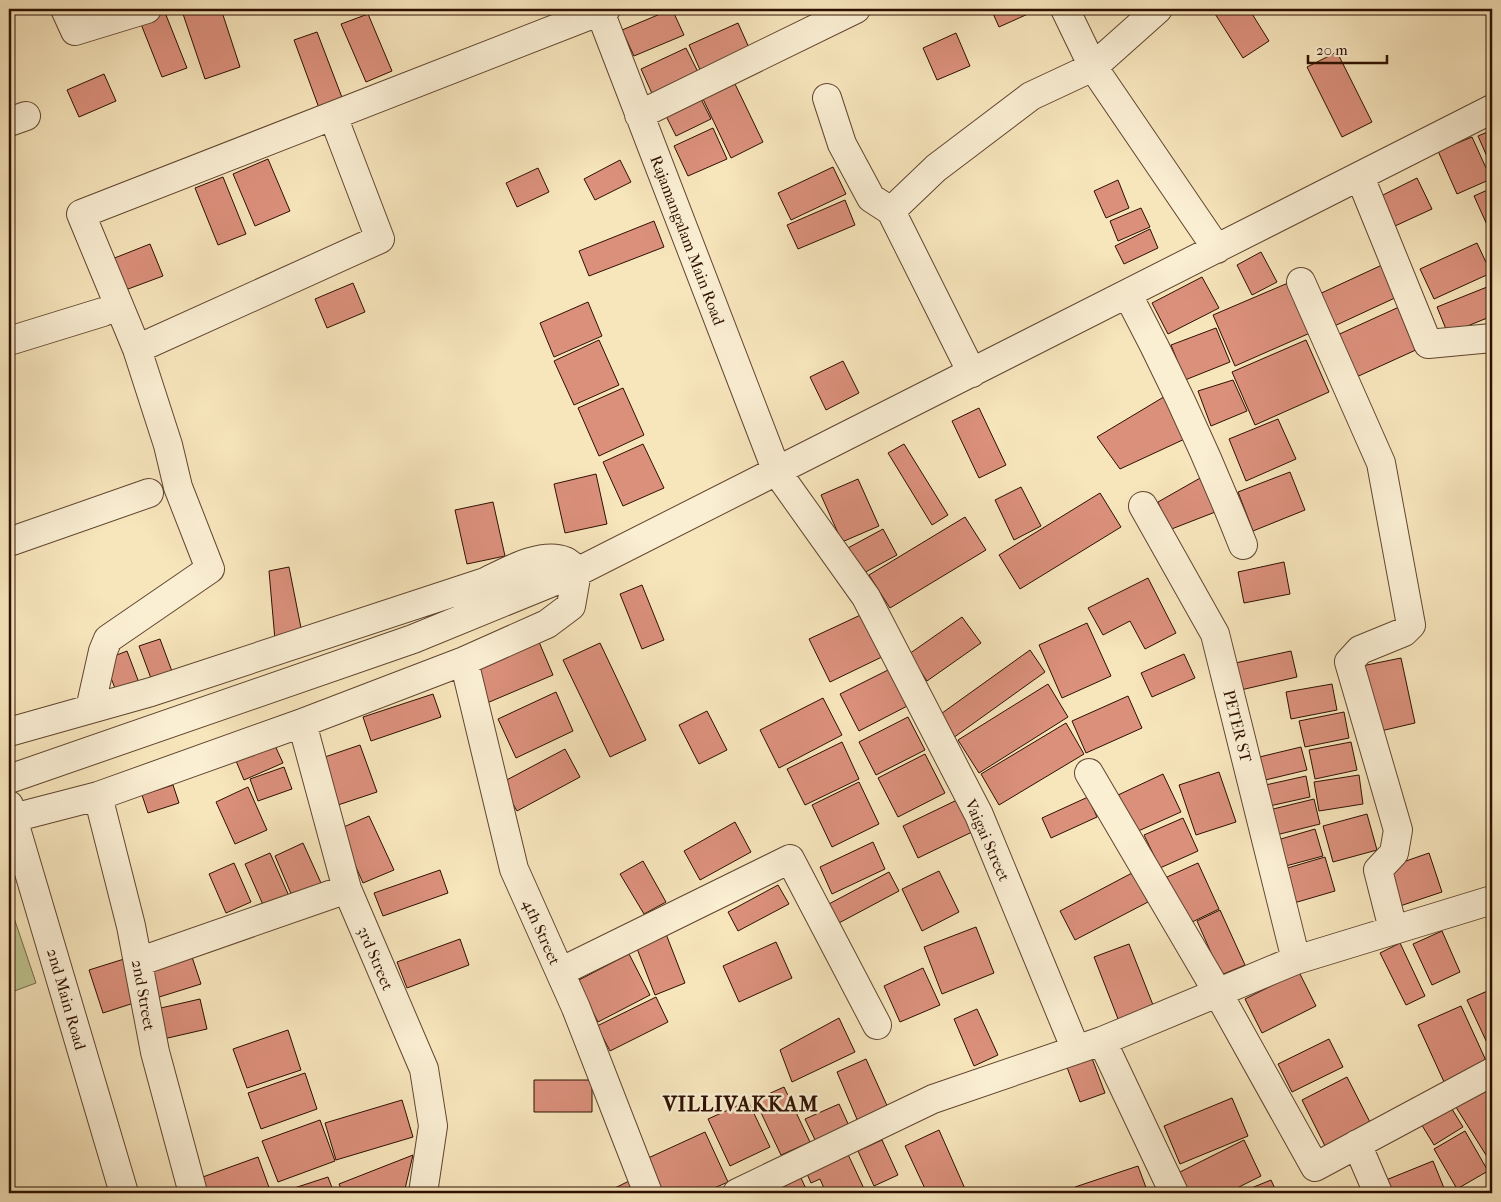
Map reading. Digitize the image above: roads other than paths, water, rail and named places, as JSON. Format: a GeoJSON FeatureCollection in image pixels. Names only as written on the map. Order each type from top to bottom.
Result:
{"type":"FeatureCollection","features":[{"type":"Feature","properties":{"kind":"street"},"geometry":{"type":"LineString","coordinates":[[65,9],[75,31],[148,9]]}},
{"type":"Feature","properties":{"kind":"street"},"geometry":{"type":"LineString","coordinates":[[90,710],[103,651],[108,639],[210,569],[178,487],[168,445],[137,349],[81,214],[602,9]]}},
{"type":"Feature","properties":{"kind":"street","name":"Rajamangalam Main Road"},"geometry":{"type":"LineString","coordinates":[[602,9],[639,115],[777,472]]}},
{"type":"Feature","properties":{"kind":"street"},"geometry":{"type":"LineString","coordinates":[[639,115],[856,9]]}},
{"type":"Feature","properties":{"kind":"street"},"geometry":{"type":"LineString","coordinates":[[1065,9],[1094,67],[1217,249]]}},
{"type":"Feature","properties":{"kind":"street"},"geometry":{"type":"LineString","coordinates":[[891,212],[936,168],[1031,96],[1094,67],[1158,9]]}},
{"type":"Feature","properties":{"kind":"street"},"geometry":{"type":"LineString","coordinates":[[827,98],[842,144],[871,198],[891,212],[972,373]]}},
{"type":"Feature","properties":{"kind":"street"},"geometry":{"type":"LineString","coordinates":[[9,779],[413,639],[577,572],[1128,295],[1492,109]]}},
{"type":"Feature","properties":{"kind":"street"},"geometry":{"type":"LineString","coordinates":[[137,349],[380,239],[333,116]]}},
{"type":"Feature","properties":{"kind":"street"},"geometry":{"type":"LineString","coordinates":[[1360,177],[1428,344],[1492,338]]}},
{"type":"Feature","properties":{"kind":"street"},"geometry":{"type":"LineString","coordinates":[[1301,282],[1381,463],[1411,625],[1404,632],[1360,650],[1349,662],[1398,830],[1394,853],[1378,870],[1393,929]]}},
{"type":"Feature","properties":{"kind":"street"},"geometry":{"type":"LineString","coordinates":[[1128,295],[1170,376],[1217,480],[1242,545]]}},
{"type":"Feature","properties":{"kind":"street"},"geometry":{"type":"LineString","coordinates":[[9,341],[103,312]]}},
{"type":"Feature","properties":{"kind":"street","name":"Vaigai Street"},"geometry":{"type":"LineString","coordinates":[[777,472],[866,597],[979,815],[1076,1050]]}},
{"type":"Feature","properties":{"kind":"street"},"geometry":{"type":"LineString","coordinates":[[9,542],[149,493]]}},
{"type":"Feature","properties":{"kind":"street","name":"PETER ST"},"geometry":{"type":"LineString","coordinates":[[1143,506],[1215,634],[1296,960]]}},
{"type":"Feature","properties":{"kind":"street"},"geometry":{"type":"LineString","coordinates":[[9,732],[152,692],[485,582],[533,561],[556,559],[566,561],[577,572]]}},
{"type":"Feature","properties":{"kind":"street"},"geometry":{"type":"LineString","coordinates":[[11,811],[98,796],[302,724],[464,661],[547,624],[571,606],[577,572]]}},
{"type":"Feature","properties":{"kind":"street","name":"4th Street"},"geometry":{"type":"LineString","coordinates":[[464,661],[514,869],[576,1008],[648,1193]]}},
{"type":"Feature","properties":{"kind":"street","name":"3rd Street"},"geometry":{"type":"LineString","coordinates":[[302,724],[347,888],[424,1069],[432,1126],[424,1193]]}},
{"type":"Feature","properties":{"kind":"street"},"geometry":{"type":"LineString","coordinates":[[1089,773],[1218,993],[1315,1167],[1492,1072]]}},
{"type":"Feature","properties":{"kind":"street","name":"2nd Street"},"geometry":{"type":"LineString","coordinates":[[98,796],[131,926],[154,1052],[193,1193]]}},
{"type":"Feature","properties":{"kind":"street","name":"2nd Main Road"},"geometry":{"type":"LineString","coordinates":[[11,811],[124,1193]]}},
{"type":"Feature","properties":{"kind":"street"},"geometry":{"type":"LineString","coordinates":[[560,972],[790,859],[877,1026]]}},
{"type":"Feature","properties":{"kind":"street"},"geometry":{"type":"LineString","coordinates":[[138,962],[347,888]]}},
{"type":"Feature","properties":{"kind":"street"},"geometry":{"type":"LineString","coordinates":[[737,1193],[932,1099],[1102,1041],[1296,960],[1492,900]]}},
{"type":"Feature","properties":{"kind":"street"},"geometry":{"type":"LineString","coordinates":[[1102,1041],[1174,1193]]}},
{"type":"Feature","properties":{"kind":"street"},"geometry":{"type":"LineString","coordinates":[[1357,1144],[1378,1193]]}},
{"type":"Feature","properties":{"kind":"district","name":"VILLIVAKKAM"},"geometry":{"type":"Point","coordinates":[741,1104]}}]}
